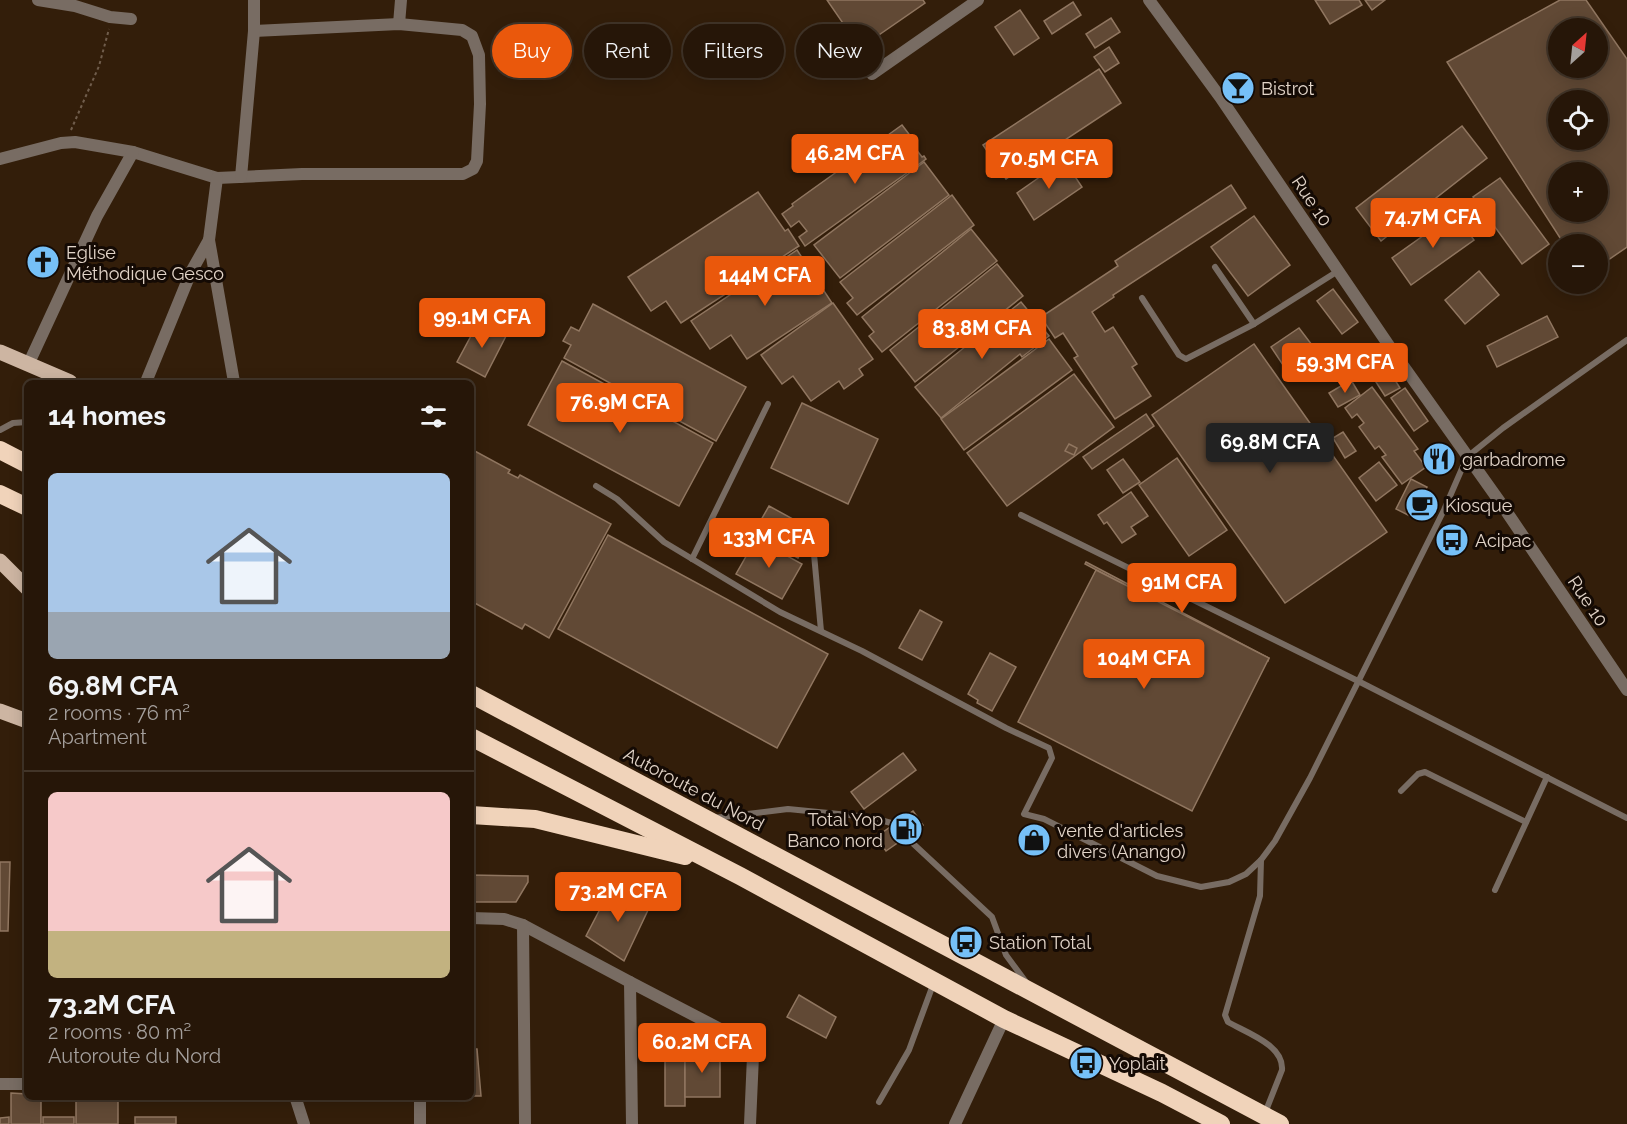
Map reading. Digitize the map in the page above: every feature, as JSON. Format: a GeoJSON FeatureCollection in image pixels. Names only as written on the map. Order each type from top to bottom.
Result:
{"type":"FeatureCollection","features":[{"type":"Feature","properties":{"kind":"highway"},"geometry":{"type":"LineString","coordinates":[[0,450],[24,462]]}},
{"type":"Feature","properties":{"kind":"highway"},"geometry":{"type":"LineString","coordinates":[[0,494],[24,506]]}},
{"type":"Feature","properties":{"kind":"highway","name":"Autoroute du Nord"},"geometry":{"type":"LineString","coordinates":[[474,696],[1272,1119]]}},
{"type":"Feature","properties":{"kind":"highway"},"geometry":{"type":"LineString","coordinates":[[474,739],[740,876],[1004,1019],[1221,1124]]}},
{"type":"Feature","properties":{"kind":"highway"},"geometry":{"type":"LineString","coordinates":[[474,815],[535,819],[696,858],[740,876]]}},
{"type":"Feature","properties":{"kind":"main road"},"geometry":{"type":"LineString","coordinates":[[0,351],[28,366],[65,380]]}},
{"type":"Feature","properties":{"kind":"main road"},"geometry":{"type":"LineString","coordinates":[[0,561],[24,585]]}},
{"type":"Feature","properties":{"kind":"main road"},"geometry":{"type":"LineString","coordinates":[[0,711],[24,720]]}},
{"type":"Feature","properties":{"kind":"street"},"geometry":{"type":"LineString","coordinates":[[38,0],[75,6],[110,17],[131,19]]}},
{"type":"Feature","properties":{"kind":"street"},"geometry":{"type":"LineString","coordinates":[[241,177],[254,31],[254,0]]}},
{"type":"Feature","properties":{"kind":"street"},"geometry":{"type":"LineString","coordinates":[[399,24],[401,0]]}},
{"type":"Feature","properties":{"kind":"street"},"geometry":{"type":"LineString","coordinates":[[883,66],[978,0]]}},
{"type":"Feature","properties":{"kind":"street","name":"Rue 10"},"geometry":{"type":"LineString","coordinates":[[1149,0],[1220,97],[1627,690]]}},
{"type":"Feature","properties":{"kind":"street"},"geometry":{"type":"LineString","coordinates":[[0,159],[61,143],[93,144],[133,152],[217,178],[302,174],[463,174],[472,169],[477,161],[480,104],[478,55],[472,36],[462,30],[399,24],[254,31]]}},
{"type":"Feature","properties":{"kind":"street"},"geometry":{"type":"LineString","coordinates":[[28,366],[97,216],[133,152]]}},
{"type":"Feature","properties":{"kind":"street"},"geometry":{"type":"LineString","coordinates":[[217,178],[209,240],[234,380]]}},
{"type":"Feature","properties":{"kind":"street"},"geometry":{"type":"LineString","coordinates":[[147,380],[191,272],[209,240]]}},
{"type":"Feature","properties":{"kind":"street"},"geometry":{"type":"LineString","coordinates":[[474,918],[504,920],[524,925],[749,1044],[753,1056],[750,1124]]}},
{"type":"Feature","properties":{"kind":"street"},"geometry":{"type":"LineString","coordinates":[[524,925],[525,1124]]}},
{"type":"Feature","properties":{"kind":"street"},"geometry":{"type":"LineString","coordinates":[[630,982],[632,1124]]}},
{"type":"Feature","properties":{"kind":"street"},"geometry":{"type":"LineString","coordinates":[[955,1124],[1004,1019]]}},
{"type":"Feature","properties":{"kind":"street"},"geometry":{"type":"LineString","coordinates":[[0,1084],[24,1084]]}},
{"type":"Feature","properties":{"kind":"street"},"geometry":{"type":"LineString","coordinates":[[296,1100],[304,1124]]}},
{"type":"Feature","properties":{"kind":"street"},"geometry":{"type":"LineString","coordinates":[[420,1100],[420,1124]]}},
{"type":"Feature","properties":{"kind":"lane"},"geometry":{"type":"LineString","coordinates":[[1215,267],[1254,324]]}},
{"type":"Feature","properties":{"kind":"lane"},"geometry":{"type":"LineString","coordinates":[[1142,298],[1179,355],[1186,359],[1254,324],[1338,271]]}},
{"type":"Feature","properties":{"kind":"lane"},"geometry":{"type":"LineString","coordinates":[[596,486],[617,499],[664,542],[780,612],[862,651],[1006,728],[1049,748],[1052,758],[1024,814],[1044,819],[1157,876],[1201,886],[1229,882],[1246,874],[1261,860],[1275,841],[1310,778],[1444,510],[1467,458],[1503,428],[1627,340]]}},
{"type":"Feature","properties":{"kind":"lane"},"geometry":{"type":"LineString","coordinates":[[692,559],[768,404]]}},
{"type":"Feature","properties":{"kind":"lane"},"geometry":{"type":"LineString","coordinates":[[0,430],[13,423],[24,422]]}},
{"type":"Feature","properties":{"kind":"lane"},"geometry":{"type":"LineString","coordinates":[[1021,515],[1358,681],[1627,818]]}},
{"type":"Feature","properties":{"kind":"lane"},"geometry":{"type":"LineString","coordinates":[[813,543],[821,631]]}},
{"type":"Feature","properties":{"kind":"lane"},"geometry":{"type":"LineString","coordinates":[[1401,791],[1418,774],[1425,772],[1526,822]]}},
{"type":"Feature","properties":{"kind":"lane"},"geometry":{"type":"LineString","coordinates":[[1495,890],[1547,777]]}},
{"type":"Feature","properties":{"kind":"lane"},"geometry":{"type":"LineString","coordinates":[[705,819],[788,809],[869,817],[895,824]]}},
{"type":"Feature","properties":{"kind":"lane"},"geometry":{"type":"LineString","coordinates":[[906,837],[992,917],[1006,954],[1032,991]]}},
{"type":"Feature","properties":{"kind":"lane"},"geometry":{"type":"LineString","coordinates":[[1261,860],[1260,896],[1226,1016],[1228,1022],[1276,1050],[1282,1063],[1272,1119]]}},
{"type":"Feature","properties":{"kind":"lane"},"geometry":{"type":"LineString","coordinates":[[879,1102],[909,1050],[934,982]]}},
{"type":"Feature","properties":{"kind":"path"},"geometry":{"type":"LineString","coordinates":[[72,143],[71,130],[99,66],[109,35],[110,17]]}},
{"type":"Feature","properties":{"kind":"building"},"geometry":{"type":"Polygon","coordinates":[[[827,0],[923,0],[925,3],[883,32],[883,24],[844,24],[827,0]]]}},
{"type":"Feature","properties":{"kind":"building"},"geometry":{"type":"Polygon","coordinates":[[[1315,0],[1359,0],[1362,5],[1330,24],[1315,0]]]}},
{"type":"Feature","properties":{"kind":"building"},"geometry":{"type":"Polygon","coordinates":[[[1365,0],[1385,0],[1372,10],[1365,0]]]}},
{"type":"Feature","properties":{"kind":"building"},"geometry":{"type":"Polygon","coordinates":[[[1560,0],[1586,0],[1599,18],[1548,18],[1548,78],[1608,78],[1608,32],[1627,59],[1627,247],[1608,260],[1608,234],[1558,234],[1550,222],[1608,222],[1608,162],[1548,162],[1548,219],[1447,62],[1560,0]]]}},
{"type":"Feature","properties":{"kind":"building"},"geometry":{"type":"Polygon","coordinates":[[[1073,2],[1081,15],[1052,34],[1044,21],[1073,2]]]}},
{"type":"Feature","properties":{"kind":"building"},"geometry":{"type":"Polygon","coordinates":[[[1020,10],[1039,38],[1014,55],[995,27],[1020,10]]]}},
{"type":"Feature","properties":{"kind":"building"},"geometry":{"type":"Polygon","coordinates":[[[1111,18],[1120,32],[1095,48],[1086,34],[1111,18]]]}},
{"type":"Feature","properties":{"kind":"building"},"geometry":{"type":"Polygon","coordinates":[[[1109,47],[1119,63],[1105,72],[1094,57],[1109,47]]]}},
{"type":"Feature","properties":{"kind":"building"},"geometry":{"type":"Polygon","coordinates":[[[1099,69],[1121,103],[1006,179],[983,145],[1099,69]]]}},
{"type":"Feature","properties":{"kind":"building"},"geometry":{"type":"Polygon","coordinates":[[[902,125],[915,142],[912,144],[926,159],[805,246],[799,237],[807,231],[799,221],[791,227],[782,214],[793,206],[792,204],[902,125]]]}},
{"type":"Feature","properties":{"kind":"building"},"geometry":{"type":"Polygon","coordinates":[[[1462,126],[1487,158],[1381,241],[1356,208],[1462,126]]]}},
{"type":"Feature","properties":{"kind":"building"},"geometry":{"type":"Polygon","coordinates":[[[1064,160],[1082,187],[1034,220],[1017,193],[1064,160]]]}},
{"type":"Feature","properties":{"kind":"building"},"geometry":{"type":"Polygon","coordinates":[[[924,162],[949,195],[840,278],[814,245],[924,162]]]}},
{"type":"Feature","properties":{"kind":"building"},"geometry":{"type":"Polygon","coordinates":[[[1500,178],[1548,245],[1522,264],[1473,197],[1500,178]]]}},
{"type":"Feature","properties":{"kind":"building"},"geometry":{"type":"Polygon","coordinates":[[[1231,185],[1246,208],[1113,295],[1114,297],[1092,312],[1105,332],[1113,327],[1137,364],[1132,367],[1151,396],[1115,419],[1074,358],[1078,356],[1063,333],[1055,338],[1041,317],[1118,266],[1115,261],[1231,185]]]}},
{"type":"Feature","properties":{"kind":"building"},"geometry":{"type":"Polygon","coordinates":[[[758,192],[785,231],[788,229],[799,246],[681,323],[666,301],[651,311],[628,277],[758,192]]]}},
{"type":"Feature","properties":{"kind":"building"},"geometry":{"type":"Polygon","coordinates":[[[952,195],[974,225],[857,315],[847,303],[853,298],[840,282],[952,195]]]}},
{"type":"Feature","properties":{"kind":"building"},"geometry":{"type":"Polygon","coordinates":[[[1455,213],[1474,240],[1411,285],[1392,258],[1455,213]]]}},
{"type":"Feature","properties":{"kind":"building"},"geometry":{"type":"Polygon","coordinates":[[[1254,216],[1290,265],[1248,296],[1211,247],[1254,216]]]}},
{"type":"Feature","properties":{"kind":"building"},"geometry":{"type":"Polygon","coordinates":[[[971,229],[997,261],[882,352],[869,336],[874,332],[862,317],[971,229]]]}},
{"type":"Feature","properties":{"kind":"building"},"geometry":{"type":"Polygon","coordinates":[[[797,250],[832,303],[747,359],[731,335],[710,349],[691,321],[797,250]]]}},
{"type":"Feature","properties":{"kind":"building"},"geometry":{"type":"Polygon","coordinates":[[[997,264],[1023,296],[915,382],[890,350],[997,264]]]}},
{"type":"Feature","properties":{"kind":"building"},"geometry":{"type":"Polygon","coordinates":[[[1479,271],[1499,295],[1465,324],[1445,300],[1479,271]]]}},
{"type":"Feature","properties":{"kind":"building"},"geometry":{"type":"Polygon","coordinates":[[[1333,289],[1358,322],[1342,334],[1317,301],[1333,289]]]}},
{"type":"Feature","properties":{"kind":"building"},"geometry":{"type":"Polygon","coordinates":[[[1021,302],[1049,336],[1022,357],[1020,354],[941,418],[915,387],[1021,302]]]}},
{"type":"Feature","properties":{"kind":"building"},"geometry":{"type":"Polygon","coordinates":[[[833,303],[873,359],[859,369],[863,375],[844,389],[839,381],[811,401],[793,376],[782,384],[761,355],[833,303]]]}},
{"type":"Feature","properties":{"kind":"building"},"geometry":{"type":"Polygon","coordinates":[[[593,304],[746,387],[716,441],[564,358],[571,345],[563,341],[571,327],[579,331],[593,304]]]}},
{"type":"Feature","properties":{"kind":"building"},"geometry":{"type":"Polygon","coordinates":[[[1547,316],[1558,337],[1497,367],[1487,346],[1547,316]]]}},
{"type":"Feature","properties":{"kind":"building"},"geometry":{"type":"Polygon","coordinates":[[[479,321],[506,336],[485,377],[457,362],[479,321]]]}},
{"type":"Feature","properties":{"kind":"building"},"geometry":{"type":"Polygon","coordinates":[[[1299,328],[1312,345],[1283,365],[1271,347],[1299,328]]]}},
{"type":"Feature","properties":{"kind":"building"},"geometry":{"type":"Polygon","coordinates":[[[1049,339],[1072,370],[964,450],[941,419],[1049,339]]]}},
{"type":"Feature","properties":{"kind":"building"},"geometry":{"type":"Polygon","coordinates":[[[1254,344],[1387,532],[1285,603],[1152,415],[1254,344]]]}},
{"type":"Feature","properties":{"kind":"building"},"geometry":{"type":"Polygon","coordinates":[[[1380,356],[1400,388],[1385,396],[1365,365],[1380,356]]]}},
{"type":"Feature","properties":{"kind":"building"},"geometry":{"type":"Polygon","coordinates":[[[562,361],[713,443],[679,506],[528,425],[562,361]]]}},
{"type":"Feature","properties":{"kind":"building"},"geometry":{"type":"Polygon","coordinates":[[[1074,374],[1114,427],[1007,506],[967,453],[1074,374]]]}},
{"type":"Feature","properties":{"kind":"building"},"geometry":{"type":"Polygon","coordinates":[[[1351,380],[1360,395],[1338,407],[1329,393],[1351,380]]]}},
{"type":"Feature","properties":{"kind":"building"},"geometry":{"type":"Polygon","coordinates":[[[1372,387],[1418,449],[1414,451],[1426,467],[1402,484],[1382,457],[1386,455],[1379,446],[1375,449],[1359,427],[1364,423],[1357,414],[1352,418],[1345,408],[1372,387]]]}},
{"type":"Feature","properties":{"kind":"building"},"geometry":{"type":"Polygon","coordinates":[[[1405,388],[1428,421],[1414,431],[1391,398],[1405,388]]]}},
{"type":"Feature","properties":{"kind":"building"},"geometry":{"type":"Polygon","coordinates":[[[802,403],[878,439],[848,504],[771,468],[802,403]]]}},
{"type":"Feature","properties":{"kind":"building"},"geometry":{"type":"Polygon","coordinates":[[[1146,414],[1154,426],[1092,469],[1083,457],[1146,414]]]}},
{"type":"Feature","properties":{"kind":"building"},"geometry":{"type":"Polygon","coordinates":[[[1343,432],[1356,451],[1345,458],[1333,438],[1343,432]]]}},
{"type":"Feature","properties":{"kind":"building"},"geometry":{"type":"Polygon","coordinates":[[[1069,444],[1077,448],[1074,455],[1065,451],[1069,444]]]}},
{"type":"Feature","properties":{"kind":"building"},"geometry":{"type":"Polygon","coordinates":[[[474,451],[510,470],[508,473],[518,478],[520,475],[611,524],[549,638],[525,624],[522,629],[474,603],[474,451]]]}},
{"type":"Feature","properties":{"kind":"building"},"geometry":{"type":"Polygon","coordinates":[[[1177,458],[1227,530],[1189,556],[1139,485],[1177,458]]]}},
{"type":"Feature","properties":{"kind":"building"},"geometry":{"type":"Polygon","coordinates":[[[1123,459],[1140,482],[1123,493],[1107,470],[1123,459]]]}},
{"type":"Feature","properties":{"kind":"building"},"geometry":{"type":"Polygon","coordinates":[[[1379,462],[1397,485],[1376,501],[1359,478],[1379,462]]]}},
{"type":"Feature","properties":{"kind":"building"},"geometry":{"type":"Polygon","coordinates":[[[1411,479],[1427,487],[1412,517],[1396,509],[1411,479]]]}},
{"type":"Feature","properties":{"kind":"building"},"geometry":{"type":"Polygon","coordinates":[[[1131,492],[1148,516],[1131,527],[1136,534],[1122,543],[1107,522],[1104,524],[1098,515],[1131,492]]]}},
{"type":"Feature","properties":{"kind":"building"},"geometry":{"type":"Polygon","coordinates":[[[769,506],[813,530],[798,558],[753,534],[769,506]]]}},
{"type":"Feature","properties":{"kind":"building"},"geometry":{"type":"Polygon","coordinates":[[[608,535],[828,654],[777,748],[558,629],[608,535]]]}},
{"type":"Feature","properties":{"kind":"building"},"geometry":{"type":"Polygon","coordinates":[[[756,539],[802,564],[782,599],[736,574],[756,539]]]}},
{"type":"Feature","properties":{"kind":"building"},"geometry":{"type":"Polygon","coordinates":[[[1086,562],[1269,658],[1268,661],[1085,564],[1086,562]]]}},
{"type":"Feature","properties":{"kind":"building"},"geometry":{"type":"Polygon","coordinates":[[[1096,570],[1269,658],[1192,811],[1018,722],[1096,570]]]}},
{"type":"Feature","properties":{"kind":"building"},"geometry":{"type":"Polygon","coordinates":[[[920,610],[942,622],[922,660],[899,648],[920,610]]]}},
{"type":"Feature","properties":{"kind":"building"},"geometry":{"type":"Polygon","coordinates":[[[990,653],[1016,667],[992,711],[977,703],[978,700],[968,694],[990,653]]]}},
{"type":"Feature","properties":{"kind":"building"},"geometry":{"type":"Polygon","coordinates":[[[903,753],[916,770],[864,809],[851,792],[903,753]]]}},
{"type":"Feature","properties":{"kind":"building"},"geometry":{"type":"Polygon","coordinates":[[[913,811],[923,825],[886,851],[876,837],[913,811]]]}},
{"type":"Feature","properties":{"kind":"building"},"geometry":{"type":"Polygon","coordinates":[[[0,862],[10,862],[8,931],[0,931],[0,862]]]}},
{"type":"Feature","properties":{"kind":"building"},"geometry":{"type":"Polygon","coordinates":[[[474,875],[528,876],[528,882],[516,902],[474,902],[474,875]]]}},
{"type":"Feature","properties":{"kind":"building"},"geometry":{"type":"Polygon","coordinates":[[[612,886],[649,908],[624,961],[586,936],[612,886]]]}},
{"type":"Feature","properties":{"kind":"building"},"geometry":{"type":"Polygon","coordinates":[[[799,995],[836,1017],[826,1038],[787,1017],[799,995]]]}},
{"type":"Feature","properties":{"kind":"building"},"geometry":{"type":"Polygon","coordinates":[[[474,1049],[477,1049],[481,1096],[474,1096],[474,1049]]]}},
{"type":"Feature","properties":{"kind":"building"},"geometry":{"type":"Polygon","coordinates":[[[665,1052],[685,1052],[685,1106],[665,1106],[665,1052]]]}},
{"type":"Feature","properties":{"kind":"building"},"geometry":{"type":"Polygon","coordinates":[[[685,1052],[720,1052],[720,1097],[685,1097],[685,1052]]]}},
{"type":"Feature","properties":{"kind":"building"},"geometry":{"type":"Polygon","coordinates":[[[11,1093],[24,1094],[24,1100],[41,1100],[41,1124],[11,1124],[11,1093]]]}},
{"type":"Feature","properties":{"kind":"building"},"geometry":{"type":"Polygon","coordinates":[[[76,1100],[118,1100],[118,1124],[76,1124],[76,1100]]]}},
{"type":"Feature","properties":{"kind":"building"},"geometry":{"type":"Polygon","coordinates":[[[9,1117],[9,1124],[0,1124],[0,1118],[9,1117]]]}},
{"type":"Feature","properties":{"kind":"building"},"geometry":{"type":"Polygon","coordinates":[[[43,1117],[74,1117],[74,1124],[43,1124],[43,1117]]]}},
{"type":"Feature","properties":{"kind":"building"},"geometry":{"type":"Polygon","coordinates":[[[135,1117],[176,1117],[176,1124],[135,1124],[135,1117]]]}},
{"type":"Feature","properties":{"kind":"place","name":"Bistrot"},"geometry":{"type":"Point","coordinates":[1238,88]}},
{"type":"Feature","properties":{"kind":"place","name":"Eglise Méthodique Gesco"},"geometry":{"type":"Point","coordinates":[43,262]}},
{"type":"Feature","properties":{"kind":"place","name":"garbadrome"},"geometry":{"type":"Point","coordinates":[1439,459]}},
{"type":"Feature","properties":{"kind":"place","name":"Kiosque"},"geometry":{"type":"Point","coordinates":[1422,505]}},
{"type":"Feature","properties":{"kind":"place","name":"Acipac"},"geometry":{"type":"Point","coordinates":[1452,540]}},
{"type":"Feature","properties":{"kind":"place","name":"Total Yop Banco nord"},"geometry":{"type":"Point","coordinates":[906,829]}},
{"type":"Feature","properties":{"kind":"place","name":"vente d'articles divers (Anango)"},"geometry":{"type":"Point","coordinates":[1034,840]}},
{"type":"Feature","properties":{"kind":"place","name":"Station Total"},"geometry":{"type":"Point","coordinates":[966,942]}},
{"type":"Feature","properties":{"kind":"place","name":"Yoplait"},"geometry":{"type":"Point","coordinates":[1086,1063]}}]}
